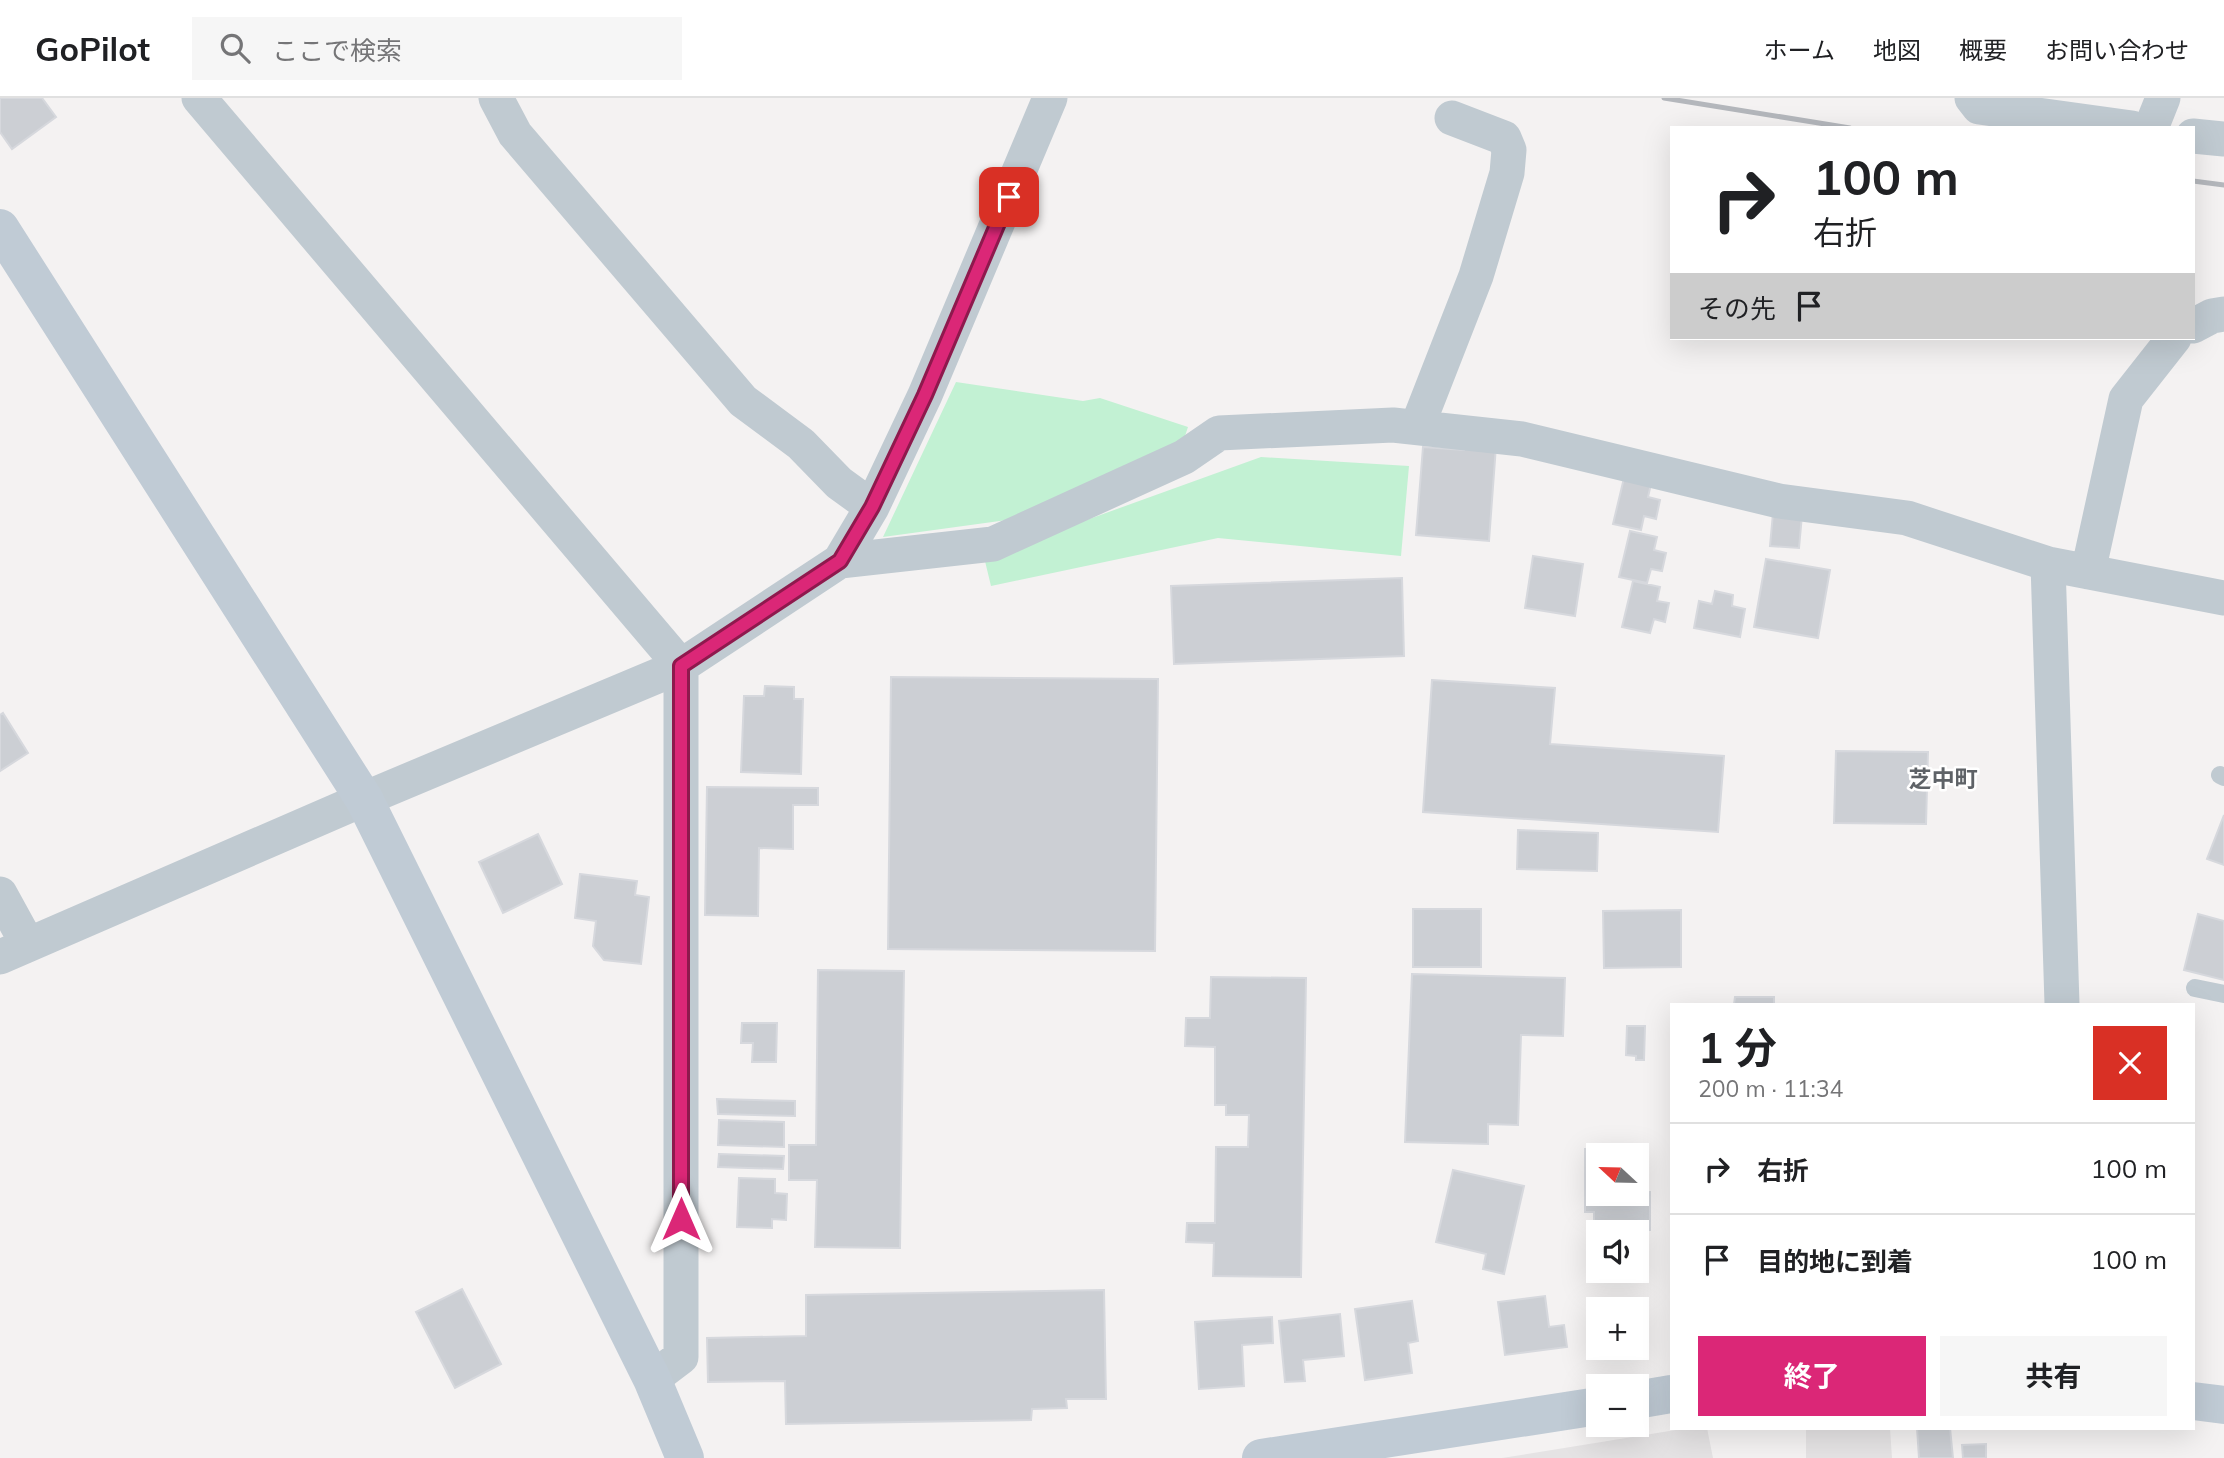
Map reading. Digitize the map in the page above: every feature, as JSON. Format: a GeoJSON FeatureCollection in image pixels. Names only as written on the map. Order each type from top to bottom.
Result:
{"type":"FeatureCollection","features":[{"type":"Feature","properties":{"kind":"street"},"geometry":{"type":"LineString","coordinates":[[199,98],[681,666],[681,1357],[652,1380]]}},
{"type":"Feature","properties":{"kind":"street"},"geometry":{"type":"LineString","coordinates":[[496,98],[515,134],[743,401],[801,444],[839,483],[872,507]]}},
{"type":"Feature","properties":{"kind":"street"},"geometry":{"type":"LineString","coordinates":[[0,894],[14,951],[364,799],[681,666],[840,561],[872,507],[925,395],[1050,98]]}},
{"type":"Feature","properties":{"kind":"street"},"geometry":{"type":"LineString","coordinates":[[1972,98],[1979,107],[2117,126]]}},
{"type":"Feature","properties":{"kind":"street"},"geometry":{"type":"LineString","coordinates":[[2152,126],[2163,98]]}},
{"type":"Feature","properties":{"kind":"street"},"geometry":{"type":"LineString","coordinates":[[1417,428],[1476,276],[1507,173],[1509,150],[1504,138],[1452,118]]}},
{"type":"Feature","properties":{"kind":"street"},"geometry":{"type":"LineString","coordinates":[[2195,135],[2224,139]]}},
{"type":"Feature","properties":{"kind":"street"},"geometry":{"type":"LineString","coordinates":[[0,228],[364,799],[652,1380],[685,1458]]}},
{"type":"Feature","properties":{"kind":"street"},"geometry":{"type":"LineString","coordinates":[[2195,325],[2211,316],[2224,314]]}},
{"type":"Feature","properties":{"kind":"street"},"geometry":{"type":"LineString","coordinates":[[2088,572],[2126,399],[2172,340]]}},
{"type":"Feature","properties":{"kind":"street"},"geometry":{"type":"LineString","coordinates":[[840,561],[993,544],[1184,457],[1219,433],[1393,425],[1522,439],[1779,501],[1907,518],[2048,564],[2224,598]]}},
{"type":"Feature","properties":{"kind":"street"},"geometry":{"type":"LineString","coordinates":[[2048,564],[2062,1003]]}},
{"type":"Feature","properties":{"kind":"street"},"geometry":{"type":"LineString","coordinates":[[1649,1398],[1670,1394]]}},
{"type":"Feature","properties":{"kind":"street"},"geometry":{"type":"LineString","coordinates":[[2195,1401],[2224,1405]]}},
{"type":"Feature","properties":{"kind":"street"},"geometry":{"type":"LineString","coordinates":[[1261,1458],[1586,1408]]}},
{"type":"Feature","properties":{"kind":"lane"},"geometry":{"type":"LineString","coordinates":[[2195,988],[2224,994]]}},
{"type":"Feature","properties":{"kind":"shaded area"},"geometry":{"type":"Polygon","coordinates":[[[1676,1430],[1707,1430],[1713,1458],[1502,1458],[1632,1437],[1649,1437],[1649,1434],[1676,1430]]]}},
{"type":"Feature","properties":{"kind":"shaded area"},"geometry":{"type":"Polygon","coordinates":[[[1806,1430],[1890,1430],[1892,1458],[1806,1458],[1806,1430]]]}},
{"type":"Feature","properties":{"kind":"green space"},"geometry":{"type":"Polygon","coordinates":[[[956,382],[1083,401],[1100,398],[1188,427],[1179,454],[1022,518],[883,537],[956,382]]]}},
{"type":"Feature","properties":{"kind":"green space"},"geometry":{"type":"Polygon","coordinates":[[[1261,457],[1409,466],[1401,556],[1218,538],[991,586],[984,557],[1261,457]]]}},
{"type":"Feature","properties":{"kind":"building"},"geometry":{"type":"Polygon","coordinates":[[[0,98],[42,98],[56,117],[12,149],[0,132],[0,98]]]}},
{"type":"Feature","properties":{"kind":"building"},"geometry":{"type":"Polygon","coordinates":[[[1465,444],[1496,446],[1489,541],[1416,535],[1423,447],[1464,450],[1465,444]]]}},
{"type":"Feature","properties":{"kind":"building"},"geometry":{"type":"Polygon","coordinates":[[[1624,478],[1651,484],[1648,497],[1660,500],[1656,519],[1644,516],[1641,530],[1613,524],[1624,478]]]}},
{"type":"Feature","properties":{"kind":"building"},"geometry":{"type":"Polygon","coordinates":[[[1773,513],[1802,515],[1799,548],[1770,546],[1773,513]]]}},
{"type":"Feature","properties":{"kind":"building"},"geometry":{"type":"Polygon","coordinates":[[[1630,531],[1657,537],[1654,550],[1666,553],[1662,571],[1651,569],[1647,583],[1619,577],[1630,531]]]}},
{"type":"Feature","properties":{"kind":"building"},"geometry":{"type":"Polygon","coordinates":[[[1533,556],[1583,564],[1575,616],[1525,608],[1533,556]]]}},
{"type":"Feature","properties":{"kind":"building"},"geometry":{"type":"Polygon","coordinates":[[[1766,559],[1830,570],[1818,638],[1754,627],[1766,559]]]}},
{"type":"Feature","properties":{"kind":"building"},"geometry":{"type":"Polygon","coordinates":[[[1402,578],[1404,656],[1174,664],[1171,586],[1402,578]]]}},
{"type":"Feature","properties":{"kind":"building"},"geometry":{"type":"Polygon","coordinates":[[[1633,581],[1660,587],[1657,601],[1669,603],[1665,622],[1654,619],[1650,633],[1622,627],[1633,581]]]}},
{"type":"Feature","properties":{"kind":"building"},"geometry":{"type":"Polygon","coordinates":[[[1715,591],[1733,595],[1732,606],[1745,609],[1740,637],[1694,628],[1699,601],[1712,604],[1715,591]]]}},
{"type":"Feature","properties":{"kind":"building"},"geometry":{"type":"Polygon","coordinates":[[[891,677],[1158,679],[1155,951],[888,949],[891,677]]]}},
{"type":"Feature","properties":{"kind":"building"},"geometry":{"type":"Polygon","coordinates":[[[1432,680],[1555,688],[1550,744],[1724,756],[1718,832],[1423,812],[1432,680]]]}},
{"type":"Feature","properties":{"kind":"building"},"geometry":{"type":"Polygon","coordinates":[[[765,686],[794,687],[794,699],[803,699],[801,774],[741,772],[744,696],[764,696],[765,686]]]}},
{"type":"Feature","properties":{"kind":"building"},"geometry":{"type":"Polygon","coordinates":[[[3,713],[28,753],[0,771],[0,715],[3,713]]]}},
{"type":"Feature","properties":{"kind":"building"},"geometry":{"type":"Polygon","coordinates":[[[1836,751],[1928,752],[1926,824],[1834,823],[1836,751]]]}},
{"type":"Feature","properties":{"kind":"building"},"geometry":{"type":"Polygon","coordinates":[[[707,787],[818,788],[818,805],[793,805],[793,849],[759,848],[758,916],[705,915],[707,787]]]}},
{"type":"Feature","properties":{"kind":"building"},"geometry":{"type":"Polygon","coordinates":[[[2224,815],[2224,865],[2207,859],[2224,815]]]}},
{"type":"Feature","properties":{"kind":"building"},"geometry":{"type":"Polygon","coordinates":[[[1518,830],[1598,833],[1597,871],[1517,869],[1518,830]]]}},
{"type":"Feature","properties":{"kind":"building"},"geometry":{"type":"Polygon","coordinates":[[[538,834],[562,884],[503,913],[479,862],[538,834]]]}},
{"type":"Feature","properties":{"kind":"building"},"geometry":{"type":"Polygon","coordinates":[[[580,874],[637,881],[635,895],[649,897],[641,964],[604,960],[593,946],[596,921],[575,918],[580,874]]]}},
{"type":"Feature","properties":{"kind":"building"},"geometry":{"type":"Polygon","coordinates":[[[1413,909],[1481,909],[1481,967],[1413,967],[1413,909]]]}},
{"type":"Feature","properties":{"kind":"building"},"geometry":{"type":"Polygon","coordinates":[[[1681,910],[1681,967],[1604,968],[1603,911],[1681,910]]]}},
{"type":"Feature","properties":{"kind":"building"},"geometry":{"type":"Polygon","coordinates":[[[2198,914],[2224,921],[2224,980],[2184,970],[2198,914]]]}},
{"type":"Feature","properties":{"kind":"building"},"geometry":{"type":"Polygon","coordinates":[[[818,970],[904,971],[900,1248],[815,1247],[817,1180],[789,1180],[789,1145],[816,1145],[818,970]]]}},
{"type":"Feature","properties":{"kind":"building"},"geometry":{"type":"Polygon","coordinates":[[[1412,974],[1565,978],[1563,1036],[1521,1035],[1518,1125],[1488,1124],[1488,1144],[1405,1142],[1412,974]]]}},
{"type":"Feature","properties":{"kind":"building"},"geometry":{"type":"Polygon","coordinates":[[[1211,977],[1306,978],[1301,1277],[1213,1276],[1214,1243],[1186,1242],[1187,1223],[1215,1223],[1216,1147],[1248,1147],[1249,1115],[1226,1115],[1226,1105],[1215,1105],[1215,1047],[1185,1046],[1186,1018],[1210,1018],[1211,977]]]}},
{"type":"Feature","properties":{"kind":"building"},"geometry":{"type":"Polygon","coordinates":[[[1735,997],[1774,997],[1774,1003],[1734,1003],[1735,997]]]}},
{"type":"Feature","properties":{"kind":"building"},"geometry":{"type":"Polygon","coordinates":[[[742,1023],[777,1023],[776,1062],[752,1062],[753,1043],[741,1043],[742,1023]]]}},
{"type":"Feature","properties":{"kind":"building"},"geometry":{"type":"Polygon","coordinates":[[[1627,1026],[1645,1026],[1644,1060],[1636,1060],[1636,1056],[1626,1055],[1627,1026]]]}},
{"type":"Feature","properties":{"kind":"building"},"geometry":{"type":"Polygon","coordinates":[[[717,1099],[795,1101],[795,1116],[718,1114],[717,1099]]]}},
{"type":"Feature","properties":{"kind":"building"},"geometry":{"type":"Polygon","coordinates":[[[719,1120],[784,1122],[784,1147],[718,1145],[719,1120]]]}},
{"type":"Feature","properties":{"kind":"building"},"geometry":{"type":"Polygon","coordinates":[[[1585,1149],[1586,1206],[1649,1206],[1650,1192],[1650,1230],[1649,1220],[1594,1220],[1594,1212],[1585,1212],[1585,1149]]]}},
{"type":"Feature","properties":{"kind":"building"},"geometry":{"type":"Polygon","coordinates":[[[719,1154],[784,1156],[783,1169],[718,1167],[719,1154]]]}},
{"type":"Feature","properties":{"kind":"building"},"geometry":{"type":"Polygon","coordinates":[[[1453,1170],[1524,1186],[1504,1274],[1483,1269],[1486,1254],[1436,1242],[1453,1170]]]}},
{"type":"Feature","properties":{"kind":"building"},"geometry":{"type":"Polygon","coordinates":[[[739,1178],[775,1179],[775,1193],[787,1194],[786,1220],[772,1219],[772,1228],[737,1227],[739,1178]]]}},
{"type":"Feature","properties":{"kind":"building"},"geometry":{"type":"Polygon","coordinates":[[[462,1289],[501,1364],[455,1388],[416,1312],[462,1289]]]}},
{"type":"Feature","properties":{"kind":"building"},"geometry":{"type":"Polygon","coordinates":[[[1104,1290],[1106,1399],[1066,1399],[1067,1408],[1032,1409],[1031,1420],[786,1424],[785,1381],[708,1382],[707,1338],[806,1336],[806,1295],[1104,1290]]]}},
{"type":"Feature","properties":{"kind":"building"},"geometry":{"type":"Polygon","coordinates":[[[1545,1296],[1549,1327],[1564,1325],[1567,1347],[1505,1355],[1498,1302],[1545,1296]]]}},
{"type":"Feature","properties":{"kind":"building"},"geometry":{"type":"Polygon","coordinates":[[[1412,1301],[1418,1341],[1408,1343],[1412,1373],[1365,1380],[1355,1309],[1412,1301]]]}},
{"type":"Feature","properties":{"kind":"building"},"geometry":{"type":"Polygon","coordinates":[[[1340,1314],[1344,1356],[1303,1360],[1305,1381],[1285,1382],[1279,1321],[1340,1314]]]}},
{"type":"Feature","properties":{"kind":"building"},"geometry":{"type":"Polygon","coordinates":[[[1272,1317],[1273,1343],[1242,1345],[1244,1386],[1199,1389],[1195,1322],[1272,1317]]]}},
{"type":"Feature","properties":{"kind":"building"},"geometry":{"type":"Polygon","coordinates":[[[1917,1430],[1950,1430],[1953,1458],[1919,1458],[1917,1430]]]}},
{"type":"Feature","properties":{"kind":"building"},"geometry":{"type":"Polygon","coordinates":[[[1986,1444],[1986,1458],[1963,1458],[1962,1445],[1986,1444]]]}},
{"type":"Feature","properties":{"kind":"railway"},"geometry":{"type":"LineString","coordinates":[[1664,98],[1838,126]]}},
{"type":"Feature","properties":{"kind":"railway"},"geometry":{"type":"LineString","coordinates":[[2195,181],[2224,185]]}},
{"type":"Feature","properties":{"kind":"district","name":"芝中町"},"geometry":{"type":"Point","coordinates":[1943,779]}},
{"type":"Feature","properties":{"kind":"route"},"geometry":{"type":"LineString","coordinates":[[681,1219],[681,666],[840,561],[872,507],[925,395],[1009,197]]}}]}
